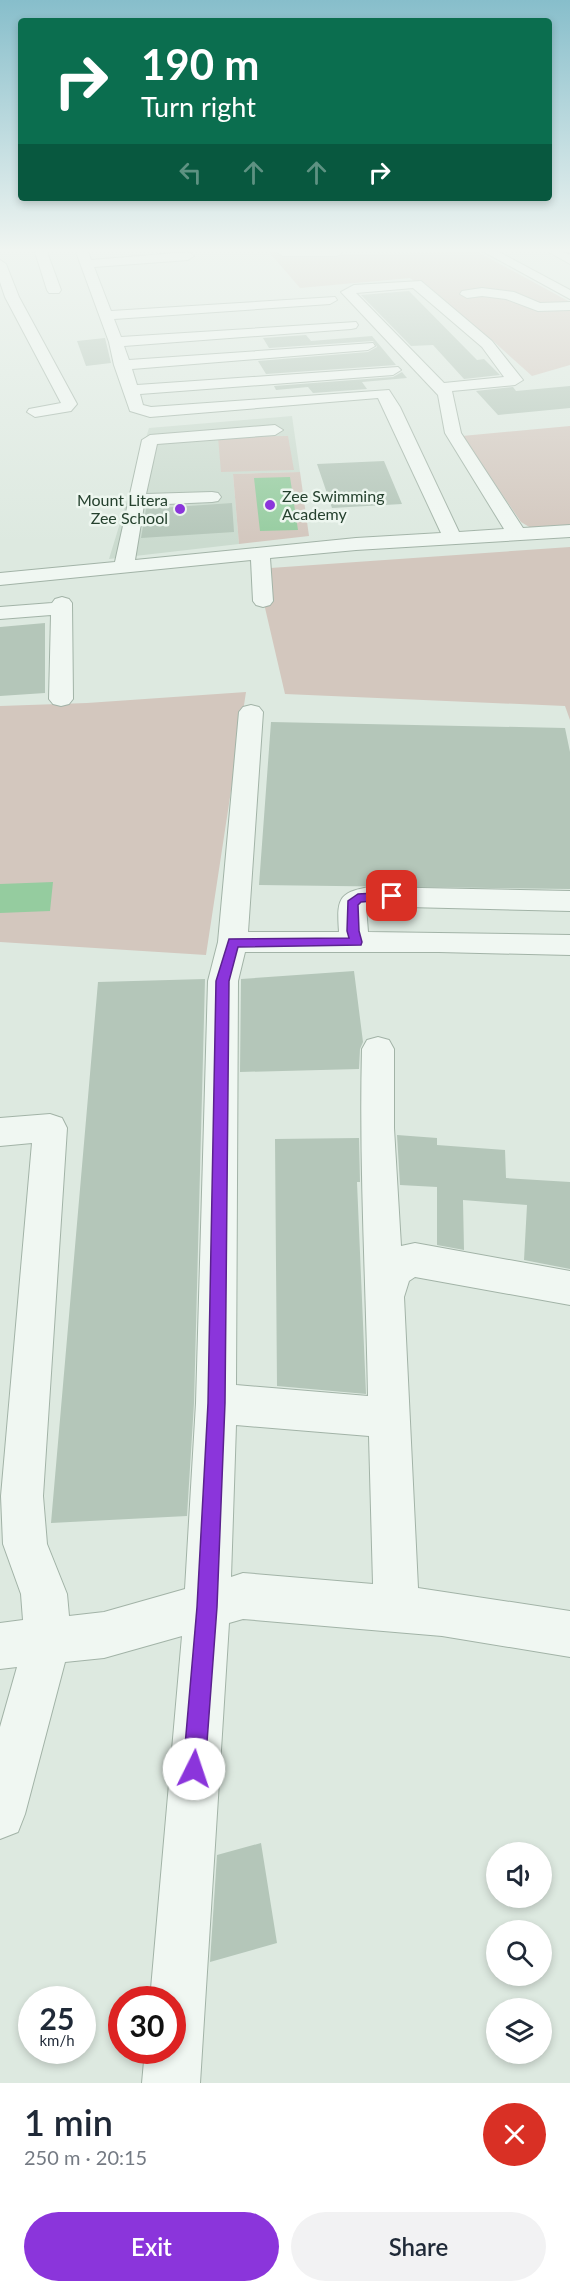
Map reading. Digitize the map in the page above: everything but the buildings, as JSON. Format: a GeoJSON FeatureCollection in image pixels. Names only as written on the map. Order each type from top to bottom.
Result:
{"type":"FeatureCollection","features":[{"type":"Feature","properties":{"kind":"street"},"geometry":{"type":"LineString","coordinates":[[35,412],[65,408],[69,404],[38,349]]}},
{"type":"Feature","properties":{"kind":"street"},"geometry":{"type":"LineString","coordinates":[[118,349],[136,408],[145,412],[402,392]]}},
{"type":"Feature","properties":{"kind":"street"},"geometry":{"type":"LineString","coordinates":[[121,365],[326,349]]}},
{"type":"Feature","properties":{"kind":"street"},"geometry":{"type":"LineString","coordinates":[[403,349],[446,394],[453,433],[470,464],[517,534]]}},
{"type":"Feature","properties":{"kind":"street"},"geometry":{"type":"LineString","coordinates":[[490,349],[516,380]]}},
{"type":"Feature","properties":{"kind":"street"},"geometry":{"type":"LineString","coordinates":[[130,390],[393,370]]}},
{"type":"Feature","properties":{"kind":"street"},"geometry":{"type":"LineString","coordinates":[[440,388],[532,380]]}},
{"type":"Feature","properties":{"kind":"street"},"geometry":{"type":"LineString","coordinates":[[383,393],[392,407],[453,539]]}},
{"type":"Feature","properties":{"kind":"street"},"geometry":{"type":"LineString","coordinates":[[124,566],[150,440],[275,430]]}},
{"type":"Feature","properties":{"kind":"street"},"geometry":{"type":"LineString","coordinates":[[136,500],[212,497]]}},
{"type":"Feature","properties":{"kind":"street"},"geometry":{"type":"LineString","coordinates":[[0,579],[356,544],[570,531]]}},
{"type":"Feature","properties":{"kind":"street"},"geometry":{"type":"LineString","coordinates":[[260,553],[263,601]]}},
{"type":"Feature","properties":{"kind":"street"},"geometry":{"type":"LineString","coordinates":[[61,699],[62,606],[70,590],[69,572]]}},
{"type":"Feature","properties":{"kind":"street"},"geometry":{"type":"LineString","coordinates":[[44,574],[47,593],[62,606]]}},
{"type":"Feature","properties":{"kind":"street"},"geometry":{"type":"LineString","coordinates":[[0,613],[62,606]]}},
{"type":"Feature","properties":{"kind":"street"},"geometry":{"type":"LineString","coordinates":[[171,2083],[207,1607],[216,1403],[223,981],[233,942],[251,712]]}},
{"type":"Feature","properties":{"kind":"street"},"geometry":{"type":"LineString","coordinates":[[356,942],[353,931],[352,904],[358,898],[382,896],[570,901]]}},
{"type":"Feature","properties":{"kind":"street"},"geometry":{"type":"LineString","coordinates":[[233,942],[570,945]]}},
{"type":"Feature","properties":{"kind":"street"},"geometry":{"type":"LineString","coordinates":[[378,1049],[377,1128],[396,1609]]}},
{"type":"Feature","properties":{"kind":"street"},"geometry":{"type":"LineString","coordinates":[[0,1132],[50,1128],[22,1496],[25,1544],[44,1594],[48,1641],[0,1814]]}},
{"type":"Feature","properties":{"kind":"street"},"geometry":{"type":"LineString","coordinates":[[385,1297],[392,1274],[400,1263],[415,1260],[570,1288]]}},
{"type":"Feature","properties":{"kind":"street"},"geometry":{"type":"LineString","coordinates":[[216,1403],[390,1418]]}},
{"type":"Feature","properties":{"kind":"street"},"geometry":{"type":"LineString","coordinates":[[0,1646],[104,1635],[243,1596],[441,1613],[570,1634]]}},
{"type":"Feature","properties":{"kind":"shaded area"},"geometry":{"type":"Polygon","coordinates":[[[502,349],[570,349],[570,365],[532,376],[502,349]]]}},
{"type":"Feature","properties":{"kind":"shaded area","name":"Mount Litera Zee School"},"geometry":{"type":"Polygon","coordinates":[[[292,416],[300,472],[233,474],[239,544],[109,559],[149,428],[292,416]]]}},
{"type":"Feature","properties":{"kind":"shaded area"},"geometry":{"type":"Polygon","coordinates":[[[570,426],[570,525],[531,528],[521,522],[462,436],[570,426]]]}},
{"type":"Feature","properties":{"kind":"shaded area"},"geometry":{"type":"Polygon","coordinates":[[[288,436],[294,470],[221,472],[218,437],[288,436]]]}},
{"type":"Feature","properties":{"kind":"shaded area","name":"Zee Swimming Academy"},"geometry":{"type":"Polygon","coordinates":[[[300,472],[309,536],[239,544],[233,474],[300,472]]]}},
{"type":"Feature","properties":{"kind":"shaded area"},"geometry":{"type":"Polygon","coordinates":[[[290,477],[298,530],[260,531],[254,478],[290,477]]]}},
{"type":"Feature","properties":{"kind":"shaded area"},"geometry":{"type":"Polygon","coordinates":[[[570,547],[570,720],[565,706],[285,694],[256,569],[570,547]]]}},
{"type":"Feature","properties":{"kind":"shaded area"},"geometry":{"type":"Polygon","coordinates":[[[246,692],[206,955],[0,942],[0,706],[87,703],[246,692]]]}},
{"type":"Feature","properties":{"kind":"shaded area"},"geometry":{"type":"Polygon","coordinates":[[[53,882],[50,911],[0,913],[0,884],[53,882]]]}},
{"type":"Feature","properties":{"kind":"place","name":"Zee Swimming Academy"},"geometry":{"type":"Point","coordinates":[270,505]}},
{"type":"Feature","properties":{"kind":"place","name":"Mount Litera Zee School"},"geometry":{"type":"Point","coordinates":[180,509]}},
{"type":"Feature","properties":{"kind":"route"},"geometry":{"type":"LineString","coordinates":[[194,1769],[207,1607],[216,1403],[223,981],[233,942],[356,942],[353,931],[352,904],[358,898],[392,896]]}}]}
